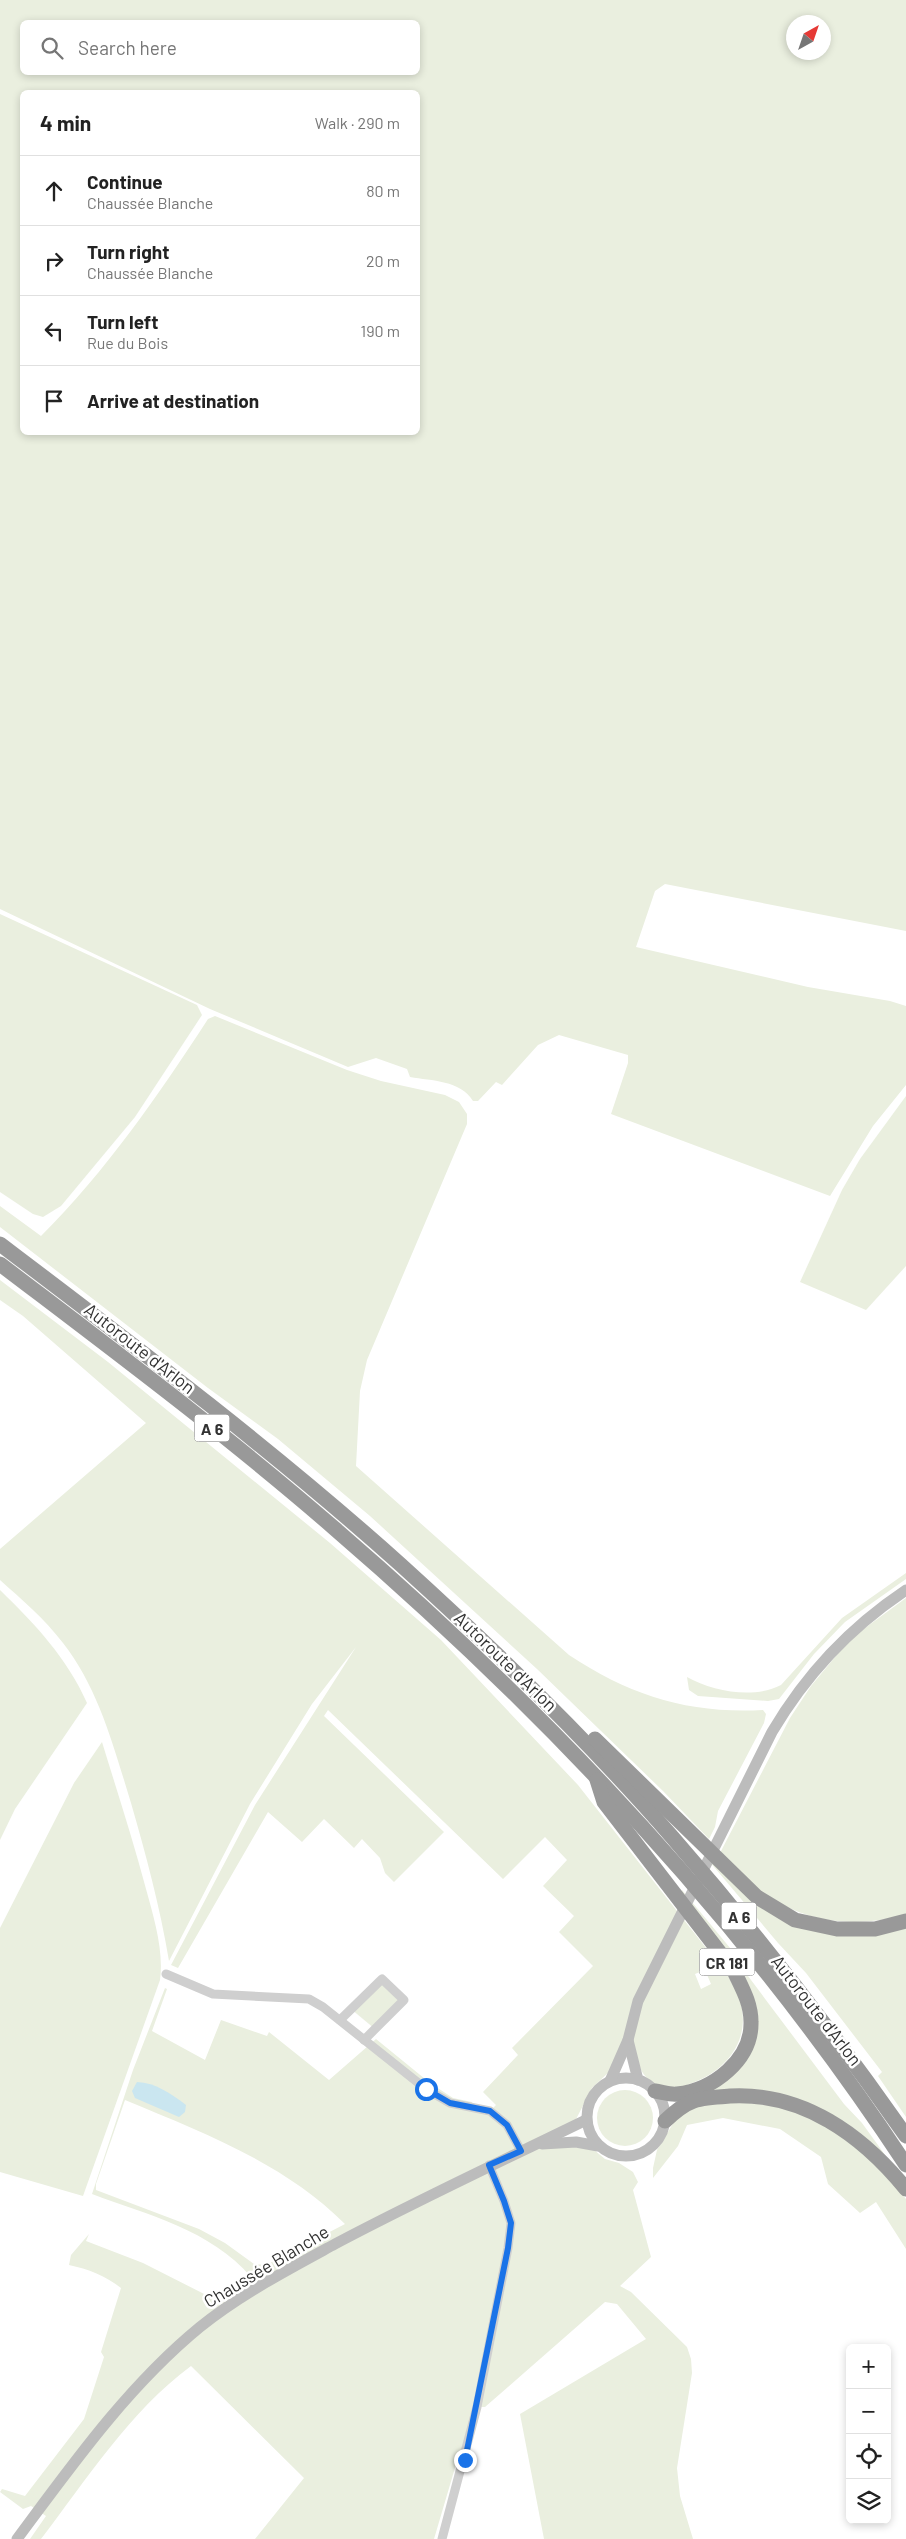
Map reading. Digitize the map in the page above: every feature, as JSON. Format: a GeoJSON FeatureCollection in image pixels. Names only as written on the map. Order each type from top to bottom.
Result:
{"type":"FeatureCollection","features":[{"type":"Feature","properties":{"kind":"highway","name":"Autoroute d'Arlon"},"geometry":{"type":"LineString","coordinates":[[0,1244],[158,1365],[334,1507],[480,1638],[554,1710],[672,1836],[745,1923],[825,2024],[906,2136]]}},
{"type":"Feature","properties":{"kind":"highway","name":"Autoroute d'Arlon"},"geometry":{"type":"LineString","coordinates":[[0,1264],[256,1462],[334,1528],[483,1664],[596,1777],[681,1872],[781,1993],[848,2082],[906,2165]]}},
{"type":"Feature","properties":{"kind":"highway","name":"A 6"},"geometry":{"type":"LineString","coordinates":[[554,1710],[590,1734],[758,1898],[795,1920],[837,1929],[875,1929],[906,1921]]}},
{"type":"Feature","properties":{"kind":"highway","name":"CR 181"},"geometry":{"type":"LineString","coordinates":[[596,1777],[604,1802],[734,1971],[748,2000],[751,2021],[750,2037],[739,2059],[730,2069],[716,2079],[676,2094],[655,2091]]}},
{"type":"Feature","properties":{"kind":"highway"},"geometry":{"type":"LineString","coordinates":[[665,2121],[688,2101],[704,2098],[765,2097],[790,2103],[823,2116],[855,2137],[883,2162],[906,2190]]}},
{"type":"Feature","properties":{"kind":"main road"},"geometry":{"type":"LineString","coordinates":[[610,2081],[628,2040],[638,2001],[772,1732],[804,1683],[842,1640],[864,1620],[906,1590]]}},
{"type":"Feature","properties":{"kind":"main road"},"geometry":{"type":"LineString","coordinates":[[628,2040],[638,2080]]}},
{"type":"Feature","properties":{"kind":"main road"},"geometry":{"type":"LineString","coordinates":[[538,2144],[576,2142],[598,2146],[616,2156],[638,2155],[656,2142],[665,2121],[663,2105],[655,2091],[638,2080],[629,2078],[610,2081],[600,2087],[592,2096],[587,2108],[586,2120],[588,2129],[598,2146]]}},
{"type":"Feature","properties":{"kind":"main road","name":"Chaussée Blanche"},"geometry":{"type":"LineString","coordinates":[[17,2539],[129,2397],[199,2328],[258,2286],[489,2165],[538,2144],[586,2120]]}},
{"type":"Feature","properties":{"kind":"street"},"geometry":{"type":"LineString","coordinates":[[166,1974],[214,1994],[309,1999],[340,2020],[426,2089],[450,2103],[490,2111],[507,2125],[521,2151]]}},
{"type":"Feature","properties":{"kind":"street"},"geometry":{"type":"LineString","coordinates":[[340,2020],[382,1979],[404,2000],[364,2040]]}},
{"type":"Feature","properties":{"kind":"street"},"geometry":{"type":"LineString","coordinates":[[442,2539],[477,2407],[508,2248],[511,2223],[489,2165]]}},
{"type":"Feature","properties":{"kind":"green space"},"geometry":{"type":"Polygon","coordinates":[[[0,0],[906,0],[906,931],[665,884],[655,891],[636,947],[808,987],[890,1001],[906,1006],[906,1085],[873,1126],[830,1196],[611,1114],[628,1063],[628,1055],[559,1035],[538,1045],[502,1085],[496,1082],[478,1101],[473,1101],[461,1089],[453,1085],[410,1077],[407,1069],[376,1058],[348,1067],[210,1009],[0,909],[0,0]]]}},
{"type":"Feature","properties":{"kind":"green space"},"geometry":{"type":"Polygon","coordinates":[[[0,914],[197,1005],[202,1015],[135,1117],[61,1206],[43,1217],[33,1214],[0,1192],[0,914]]]}},
{"type":"Feature","properties":{"kind":"green space"},"geometry":{"type":"Polygon","coordinates":[[[215,1016],[347,1070],[381,1081],[445,1095],[459,1102],[467,1114],[467,1124],[367,1360],[360,1391],[356,1466],[569,1655],[592,1669],[638,1691],[685,1705],[710,1709],[763,1710],[766,1714],[764,1723],[718,1811],[715,1827],[709,1839],[663,1791],[537,1669],[370,1516],[278,1439],[208,1388],[0,1227],[0,1206],[41,1236],[109,1159],[170,1076],[208,1019],[215,1016]]]}},
{"type":"Feature","properties":{"kind":"green space"},"geometry":{"type":"Polygon","coordinates":[[[906,1096],[906,1266],[866,1310],[800,1282],[842,1190],[860,1159],[906,1096]]]}},
{"type":"Feature","properties":{"kind":"green space"},"geometry":{"type":"Polygon","coordinates":[[[0,1280],[108,1362],[330,1543],[441,1640],[578,1785],[734,1986],[741,2004],[742,2030],[733,2053],[715,2071],[704,2078],[680,2087],[668,2089],[659,2087],[643,2073],[628,2041],[610,2071],[592,2088],[572,2127],[539,2144],[593,2149],[605,2159],[619,2163],[633,2172],[638,2182],[633,2190],[651,2257],[620,2286],[631,2292],[687,2347],[691,2359],[692,2373],[677,2468],[680,2496],[693,2539],[544,2539],[520,2414],[646,2339],[617,2304],[605,2302],[485,2407],[477,2407],[465,2460],[457,2461],[434,2539],[255,2539],[304,2478],[191,2366],[169,2384],[129,2425],[110,2447],[41,2539],[30,2539],[46,2516],[31,2506],[23,2509],[0,2492],[2,2489],[25,2496],[84,2419],[104,2357],[101,2352],[121,2288],[96,2274],[69,2265],[71,2255],[89,2234],[86,2241],[143,2263],[218,2301],[251,2277],[217,2247],[198,2236],[156,2217],[92,2194],[133,2070],[165,1988],[167,1989],[152,2031],[205,2060],[221,2020],[267,2036],[269,2032],[329,2080],[376,2039],[430,2083],[453,2098],[472,2102],[474,2109],[490,2111],[496,2105],[483,2092],[518,2055],[512,2048],[593,1966],[559,1932],[574,1916],[543,1886],[567,1860],[545,1837],[503,1879],[328,1710],[324,1716],[444,1832],[394,1882],[385,1873],[380,1858],[362,1839],[354,1848],[324,1819],[302,1842],[268,1812],[178,1968],[171,1965],[255,1805],[356,1647],[312,1704],[250,1804],[169,1961],[157,1901],[137,1823],[112,1740],[96,1699],[76,1661],[56,1634],[0,1580],[0,1549],[146,1423],[23,1316],[0,1300],[0,1280]],[[705,1970],[695,1974],[701,1989],[711,1984],[705,1970]],[[125,2100],[96,2184],[96,2190],[199,2229],[225,2243],[254,2264],[266,2265],[345,2224],[321,2202],[269,2166],[212,2137],[125,2100]]]}},
{"type":"Feature","properties":{"kind":"green space"},"geometry":{"type":"Polygon","coordinates":[[[906,1573],[906,1579],[845,1622],[814,1654],[779,1699],[768,1701],[698,1696],[689,1690],[687,1677],[709,1687],[734,1692],[759,1692],[781,1685],[842,1618],[906,1573]]]}},
{"type":"Feature","properties":{"kind":"green space"},"geometry":{"type":"Polygon","coordinates":[[[0,1590],[26,1616],[60,1656],[87,1703],[15,1809],[0,1840],[0,1590]]]}},
{"type":"Feature","properties":{"kind":"green space"},"geometry":{"type":"Polygon","coordinates":[[[906,1598],[906,1914],[871,1921],[853,1922],[818,1918],[801,1913],[762,1892],[720,1853],[790,1718],[811,1686],[850,1639],[906,1598]]]}},
{"type":"Feature","properties":{"kind":"green space"},"geometry":{"type":"Polygon","coordinates":[[[102,1742],[158,1934],[161,1969],[160,1980],[83,2196],[0,2172],[0,1928],[74,1783],[102,1742]]]}},
{"type":"Feature","properties":{"kind":"green space"},"geometry":{"type":"Polygon","coordinates":[[[704,1855],[794,1924],[906,1927],[906,2117],[878,2076],[882,2072],[806,1973],[778,1943],[704,1855]]]}},
{"type":"Feature","properties":{"kind":"green space"},"geometry":{"type":"Polygon","coordinates":[[[682,1890],[745,1966],[742,1968],[844,2104],[862,2123],[888,2159],[825,2113],[697,2094],[721,2084],[757,2022],[680,1893],[682,1890]]]}},
{"type":"Feature","properties":{"kind":"green space"},"geometry":{"type":"Polygon","coordinates":[[[382,1979],[404,2000],[375,2029],[351,2009],[382,1979]]]}},
{"type":"Feature","properties":{"kind":"green space"},"geometry":{"type":"Polygon","coordinates":[[[619,2090],[631,2090],[641,2094],[649,2102],[653,2118],[649,2134],[641,2142],[631,2146],[619,2146],[609,2142],[601,2134],[597,2124],[597,2112],[601,2102],[609,2094],[619,2090]]]}},
{"type":"Feature","properties":{"kind":"green space"},"geometry":{"type":"Polygon","coordinates":[[[739,2102],[775,2106],[810,2117],[837,2132],[862,2152],[906,2199],[906,2249],[876,2202],[860,2213],[828,2184],[821,2157],[780,2129],[723,2118],[687,2125],[678,2146],[653,2178],[657,2150],[680,2112],[703,2103],[739,2102]]]}},
{"type":"Feature","properties":{"kind":"water"},"geometry":{"type":"Polygon","coordinates":[[[137,2082],[150,2084],[168,2093],[186,2105],[185,2112],[179,2117],[135,2098],[132,2091],[137,2082]]]}},
{"type":"Feature","properties":{"kind":"route"},"geometry":{"type":"LineString","coordinates":[[426,2089],[450,2103],[490,2111],[507,2125],[517,2140],[521,2151],[489,2165],[511,2223],[508,2248],[465,2460]]}}]}
